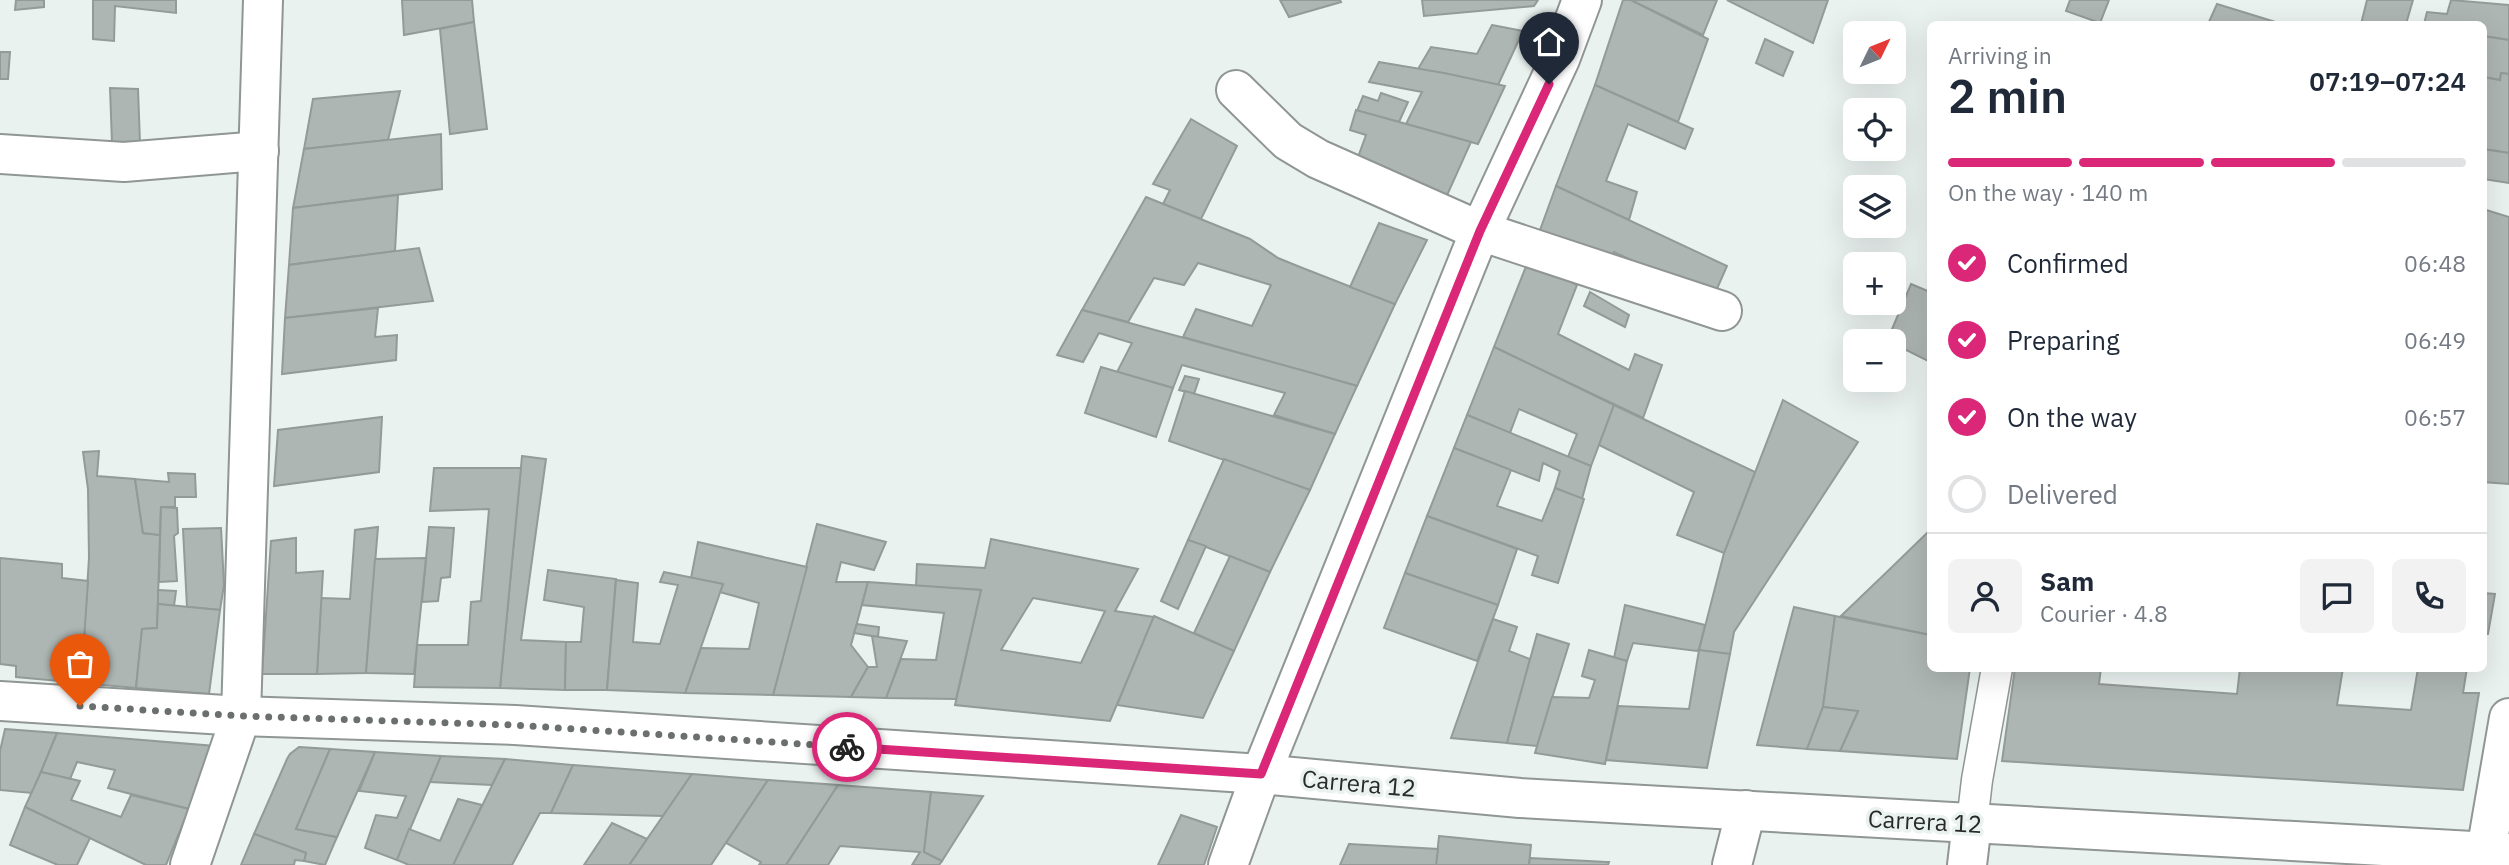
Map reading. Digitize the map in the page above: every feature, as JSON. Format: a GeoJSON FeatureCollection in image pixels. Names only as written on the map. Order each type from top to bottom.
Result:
{"type":"FeatureCollection","features":[{"type":"Feature","properties":{"kind":"street"},"geometry":{"type":"LineString","coordinates":[[190,865],[241,716],[263,0]]}},
{"type":"Feature","properties":{"kind":"street"},"geometry":{"type":"LineString","coordinates":[[1228,865],[1261,774],[1480,231],[1560,59],[1582,0]]}},
{"type":"Feature","properties":{"kind":"street"},"geometry":{"type":"LineString","coordinates":[[1236,89],[1288,141],[1318,159],[1480,231],[1722,311]]}},
{"type":"Feature","properties":{"kind":"street"},"geometry":{"type":"LineString","coordinates":[[0,154],[124,162],[259,151]]}},
{"type":"Feature","properties":{"kind":"street","name":"Carrera 12"},"geometry":{"type":"LineString","coordinates":[[0,701],[241,716],[514,725],[1261,774],[1520,798],[1972,823],[2493,857]]}},
{"type":"Feature","properties":{"kind":"street"},"geometry":{"type":"LineString","coordinates":[[2493,857],[2509,718]]}},
{"type":"Feature","properties":{"kind":"street"},"geometry":{"type":"LineString","coordinates":[[1732,865],[1746,810]]}},
{"type":"Feature","properties":{"kind":"street"},"geometry":{"type":"LineString","coordinates":[[1967,865],[1972,823]]}},
{"type":"Feature","properties":{"kind":"lane"},"geometry":{"type":"LineString","coordinates":[[1972,823],[1996,672]]}},
{"type":"Feature","properties":{"kind":"building"},"geometry":{"type":"Polygon","coordinates":[[[16,0],[44,0],[44,7],[15,10],[16,0]]]}},
{"type":"Feature","properties":{"kind":"building"},"geometry":{"type":"Polygon","coordinates":[[[93,0],[176,0],[176,13],[115,6],[114,41],[93,39],[93,0]]]}},
{"type":"Feature","properties":{"kind":"building"},"geometry":{"type":"Polygon","coordinates":[[[402,0],[472,0],[474,22],[404,35],[402,0]]]}},
{"type":"Feature","properties":{"kind":"building"},"geometry":{"type":"Polygon","coordinates":[[[1280,0],[1340,0],[1341,2],[1289,17],[1280,0]]]}},
{"type":"Feature","properties":{"kind":"building"},"geometry":{"type":"Polygon","coordinates":[[[1422,0],[1538,0],[1534,6],[1424,16],[1422,0]]]}},
{"type":"Feature","properties":{"kind":"building"},"geometry":{"type":"Polygon","coordinates":[[[1623,0],[1631,0],[1708,39],[1678,122],[1595,85],[1623,0]]]}},
{"type":"Feature","properties":{"kind":"building"},"geometry":{"type":"Polygon","coordinates":[[[1631,0],[1717,0],[1703,35],[1631,0]]]}},
{"type":"Feature","properties":{"kind":"building"},"geometry":{"type":"Polygon","coordinates":[[[1727,0],[1828,0],[1813,43],[1727,0]]]}},
{"type":"Feature","properties":{"kind":"building"},"geometry":{"type":"Polygon","coordinates":[[[2070,0],[2109,0],[2101,21],[2066,11],[2070,0]]]}},
{"type":"Feature","properties":{"kind":"building"},"geometry":{"type":"Polygon","coordinates":[[[2367,0],[2413,0],[2407,21],[2362,21],[2367,0]]]}},
{"type":"Feature","properties":{"kind":"building"},"geometry":{"type":"Polygon","coordinates":[[[2451,0],[2509,5],[2509,40],[2487,37],[2487,21],[2425,21],[2427,12],[2447,14],[2451,0]]]}},
{"type":"Feature","properties":{"kind":"building"},"geometry":{"type":"Polygon","coordinates":[[[2217,4],[2272,21],[2209,21],[2217,4]]]}},
{"type":"Feature","properties":{"kind":"building"},"geometry":{"type":"Polygon","coordinates":[[[474,22],[487,129],[450,134],[440,29],[474,22]]]}},
{"type":"Feature","properties":{"kind":"building"},"geometry":{"type":"Polygon","coordinates":[[[1492,25],[1523,31],[1498,85],[1418,69],[1431,47],[1477,54],[1492,25]]]}},
{"type":"Feature","properties":{"kind":"building"},"geometry":{"type":"Polygon","coordinates":[[[2487,37],[2509,40],[2509,74],[2501,73],[2500,80],[2487,78],[2487,37]]]}},
{"type":"Feature","properties":{"kind":"building"},"geometry":{"type":"Polygon","coordinates":[[[1765,39],[1793,52],[1783,76],[1756,63],[1765,39]]]}},
{"type":"Feature","properties":{"kind":"building"},"geometry":{"type":"Polygon","coordinates":[[[0,52],[10,52],[8,79],[0,79],[0,52]]]}},
{"type":"Feature","properties":{"kind":"building"},"geometry":{"type":"Polygon","coordinates":[[[1379,62],[1505,86],[1478,144],[1406,124],[1422,92],[1369,82],[1379,62]]]}},
{"type":"Feature","properties":{"kind":"building"},"geometry":{"type":"Polygon","coordinates":[[[2501,73],[2509,74],[2509,153],[2487,150],[2487,78],[2500,80],[2501,73]]]}},
{"type":"Feature","properties":{"kind":"building"},"geometry":{"type":"Polygon","coordinates":[[[1595,85],[1693,129],[1685,149],[1628,124],[1606,181],[1637,192],[1629,220],[1556,186],[1595,85]]]}},
{"type":"Feature","properties":{"kind":"building"},"geometry":{"type":"Polygon","coordinates":[[[110,88],[138,89],[140,143],[112,143],[110,88]]]}},
{"type":"Feature","properties":{"kind":"building"},"geometry":{"type":"Polygon","coordinates":[[[400,91],[388,140],[304,149],[313,99],[400,91]]]}},
{"type":"Feature","properties":{"kind":"building"},"geometry":{"type":"Polygon","coordinates":[[[1381,93],[1408,102],[1399,122],[1357,111],[1363,96],[1378,101],[1381,93]]]}},
{"type":"Feature","properties":{"kind":"building"},"geometry":{"type":"Polygon","coordinates":[[[1356,110],[1471,142],[1444,202],[1353,171],[1366,135],[1350,130],[1356,110]]]}},
{"type":"Feature","properties":{"kind":"building"},"geometry":{"type":"Polygon","coordinates":[[[1191,119],[1237,146],[1201,219],[1163,204],[1170,190],[1153,184],[1191,119]]]}},
{"type":"Feature","properties":{"kind":"building"},"geometry":{"type":"Polygon","coordinates":[[[441,134],[442,189],[293,208],[304,149],[441,134]]]}},
{"type":"Feature","properties":{"kind":"building"},"geometry":{"type":"Polygon","coordinates":[[[2487,150],[2509,153],[2509,183],[2487,180],[2487,150]]]}},
{"type":"Feature","properties":{"kind":"building"},"geometry":{"type":"Polygon","coordinates":[[[1556,186],[1727,266],[1713,298],[1614,252],[1609,263],[1539,233],[1556,186]]]}},
{"type":"Feature","properties":{"kind":"building"},"geometry":{"type":"Polygon","coordinates":[[[398,195],[395,251],[289,265],[293,208],[398,195]]]}},
{"type":"Feature","properties":{"kind":"building"},"geometry":{"type":"Polygon","coordinates":[[[1146,197],[1250,239],[1278,258],[1395,304],[1357,386],[1183,337],[1196,309],[1252,326],[1271,285],[1198,263],[1184,285],[1154,278],[1128,322],[1082,310],[1146,197]]]}},
{"type":"Feature","properties":{"kind":"building"},"geometry":{"type":"Polygon","coordinates":[[[2487,210],[2509,217],[2509,484],[2487,482],[2487,210]]]}},
{"type":"Feature","properties":{"kind":"building"},"geometry":{"type":"Polygon","coordinates":[[[1379,223],[1427,240],[1395,304],[1350,287],[1379,223]]]}},
{"type":"Feature","properties":{"kind":"building"},"geometry":{"type":"Polygon","coordinates":[[[419,248],[433,301],[285,318],[289,265],[419,248]]]}},
{"type":"Feature","properties":{"kind":"building"},"geometry":{"type":"Polygon","coordinates":[[[1529,259],[1577,285],[1558,334],[1629,370],[1635,354],[1662,365],[1643,418],[1494,347],[1529,259]]]}},
{"type":"Feature","properties":{"kind":"building"},"geometry":{"type":"Polygon","coordinates":[[[1911,284],[1927,291],[1927,360],[1906,350],[1906,329],[1892,329],[1898,315],[1906,315],[1906,296],[1911,284]]]}},
{"type":"Feature","properties":{"kind":"building"},"geometry":{"type":"Polygon","coordinates":[[[1590,292],[1629,315],[1625,327],[1584,306],[1590,292]]]}},
{"type":"Feature","properties":{"kind":"building"},"geometry":{"type":"Polygon","coordinates":[[[378,308],[375,337],[397,335],[396,360],[282,374],[285,318],[378,308]]]}},
{"type":"Feature","properties":{"kind":"building"},"geometry":{"type":"Polygon","coordinates":[[[1082,310],[1357,386],[1335,434],[1274,415],[1285,393],[1182,365],[1173,388],[1117,372],[1132,343],[1099,333],[1083,362],[1057,355],[1082,310]]]}},
{"type":"Feature","properties":{"kind":"building"},"geometry":{"type":"Polygon","coordinates":[[[1494,347],[1614,405],[1591,466],[1568,457],[1577,434],[1519,409],[1510,433],[1467,415],[1494,347]]]}},
{"type":"Feature","properties":{"kind":"building"},"geometry":{"type":"Polygon","coordinates":[[[1101,367],[1173,388],[1156,437],[1085,413],[1101,367]]]}},
{"type":"Feature","properties":{"kind":"building"},"geometry":{"type":"Polygon","coordinates":[[[1185,376],[1199,379],[1194,394],[1179,390],[1185,376]]]}},
{"type":"Feature","properties":{"kind":"building"},"geometry":{"type":"Polygon","coordinates":[[[1185,391],[1335,434],[1310,490],[1169,441],[1185,391]]]}},
{"type":"Feature","properties":{"kind":"building"},"geometry":{"type":"Polygon","coordinates":[[[1783,400],[1858,442],[1734,632],[1730,654],[1699,650],[1724,553],[1783,400]]]}},
{"type":"Feature","properties":{"kind":"building"},"geometry":{"type":"Polygon","coordinates":[[[1614,405],[1755,472],[1724,553],[1677,535],[1694,492],[1599,445],[1614,405]]]}},
{"type":"Feature","properties":{"kind":"building"},"geometry":{"type":"Polygon","coordinates":[[[1467,415],[1591,466],[1582,499],[1555,488],[1560,471],[1543,463],[1539,481],[1454,448],[1467,415]]]}},
{"type":"Feature","properties":{"kind":"building"},"geometry":{"type":"Polygon","coordinates":[[[382,417],[379,472],[274,486],[278,430],[382,417]]]}},
{"type":"Feature","properties":{"kind":"building"},"geometry":{"type":"Polygon","coordinates":[[[1454,448],[1511,470],[1497,506],[1542,521],[1555,488],[1584,499],[1558,583],[1532,575],[1538,556],[1427,516],[1454,448]]]}},
{"type":"Feature","properties":{"kind":"building"},"geometry":{"type":"Polygon","coordinates":[[[99,451],[97,476],[135,479],[143,533],[160,535],[157,628],[142,629],[136,688],[81,683],[89,558],[88,489],[83,452],[99,451]]]}},
{"type":"Feature","properties":{"kind":"building"},"geometry":{"type":"Polygon","coordinates":[[[522,456],[546,459],[521,640],[566,642],[565,690],[500,688],[522,456]]]}},
{"type":"Feature","properties":{"kind":"building"},"geometry":{"type":"Polygon","coordinates":[[[1224,459],[1310,490],[1270,572],[1188,540],[1224,459]]]}},
{"type":"Feature","properties":{"kind":"building"},"geometry":{"type":"Polygon","coordinates":[[[434,468],[521,468],[500,688],[414,687],[417,645],[468,645],[471,602],[481,601],[489,509],[430,511],[434,468]]]}},
{"type":"Feature","properties":{"kind":"building"},"geometry":{"type":"Polygon","coordinates":[[[168,473],[195,474],[196,497],[175,497],[175,507],[161,507],[160,535],[143,533],[135,479],[169,482],[168,473]]]}},
{"type":"Feature","properties":{"kind":"building"},"geometry":{"type":"Polygon","coordinates":[[[161,507],[177,508],[178,533],[174,536],[177,581],[159,582],[161,507]]]}},
{"type":"Feature","properties":{"kind":"building"},"geometry":{"type":"Polygon","coordinates":[[[1427,516],[1517,549],[1498,605],[1405,573],[1427,516]]]}},
{"type":"Feature","properties":{"kind":"building"},"geometry":{"type":"Polygon","coordinates":[[[817,524],[886,542],[874,570],[841,562],[836,582],[868,582],[851,645],[868,667],[851,697],[773,695],[817,524]]]}},
{"type":"Feature","properties":{"kind":"building"},"geometry":{"type":"Polygon","coordinates":[[[378,527],[366,673],[317,674],[321,598],[350,599],[355,530],[378,527]]]}},
{"type":"Feature","properties":{"kind":"building"},"geometry":{"type":"Polygon","coordinates":[[[429,527],[454,528],[450,577],[441,578],[438,601],[422,602],[429,527]]]}},
{"type":"Feature","properties":{"kind":"building"},"geometry":{"type":"Polygon","coordinates":[[[221,528],[224,585],[220,610],[187,607],[183,529],[221,528]]]}},
{"type":"Feature","properties":{"kind":"building"},"geometry":{"type":"Polygon","coordinates":[[[1927,533],[1927,634],[1841,616],[1927,533]]]}},
{"type":"Feature","properties":{"kind":"building"},"geometry":{"type":"Polygon","coordinates":[[[296,538],[296,573],[323,571],[317,674],[262,674],[271,541],[296,538]]]}},
{"type":"Feature","properties":{"kind":"building"},"geometry":{"type":"Polygon","coordinates":[[[991,539],[1138,569],[1115,611],[1154,617],[1110,721],[955,705],[981,590],[916,586],[917,564],[985,568],[991,539]],[[1033,598],[1001,650],[1081,663],[1105,611],[1033,598]]]}},
{"type":"Feature","properties":{"kind":"building"},"geometry":{"type":"Polygon","coordinates":[[[1188,540],[1206,546],[1178,609],[1161,601],[1188,540]]]}},
{"type":"Feature","properties":{"kind":"building"},"geometry":{"type":"Polygon","coordinates":[[[698,542],[807,567],[773,695],[685,693],[701,648],[749,649],[759,603],[720,592],[723,584],[691,578],[698,542]]]}},
{"type":"Feature","properties":{"kind":"building"},"geometry":{"type":"Polygon","coordinates":[[[1230,556],[1270,572],[1234,651],[1194,633],[1230,556]]]}},
{"type":"Feature","properties":{"kind":"building"},"geometry":{"type":"Polygon","coordinates":[[[0,558],[62,564],[62,578],[88,581],[81,683],[16,677],[16,666],[0,664],[0,558]]]}},
{"type":"Feature","properties":{"kind":"building"},"geometry":{"type":"Polygon","coordinates":[[[426,558],[414,674],[366,673],[375,559],[426,558]]]}},
{"type":"Feature","properties":{"kind":"building"},"geometry":{"type":"Polygon","coordinates":[[[548,570],[616,579],[607,690],[565,690],[566,642],[581,642],[584,607],[544,600],[548,570]]]}},
{"type":"Feature","properties":{"kind":"building"},"geometry":{"type":"Polygon","coordinates":[[[664,572],[723,584],[685,693],[607,690],[616,580],[638,583],[633,642],[660,644],[678,585],[660,582],[664,572]]]}},
{"type":"Feature","properties":{"kind":"building"},"geometry":{"type":"Polygon","coordinates":[[[1405,573],[1498,605],[1477,661],[1384,628],[1405,573]]]}},
{"type":"Feature","properties":{"kind":"building"},"geometry":{"type":"Polygon","coordinates":[[[868,582],[981,590],[956,699],[886,698],[901,659],[936,660],[944,613],[862,605],[868,582]]]}},
{"type":"Feature","properties":{"kind":"building"},"geometry":{"type":"Polygon","coordinates":[[[158,590],[176,591],[174,606],[158,604],[158,590]]]}},
{"type":"Feature","properties":{"kind":"building"},"geometry":{"type":"Polygon","coordinates":[[[2487,593],[2495,594],[2487,634],[2487,593]]]}},
{"type":"Feature","properties":{"kind":"building"},"geometry":{"type":"Polygon","coordinates":[[[158,604],[220,610],[209,694],[136,688],[142,629],[157,628],[158,604]]]}},
{"type":"Feature","properties":{"kind":"building"},"geometry":{"type":"Polygon","coordinates":[[[1625,605],[1705,625],[1699,649],[1697,651],[1633,643],[1627,661],[1614,658],[1625,605]]]}},
{"type":"Feature","properties":{"kind":"building"},"geometry":{"type":"Polygon","coordinates":[[[1794,607],[1835,616],[1823,707],[1807,749],[1757,745],[1794,607]]]}},
{"type":"Feature","properties":{"kind":"building"},"geometry":{"type":"Polygon","coordinates":[[[1154,616],[1234,651],[1203,718],[1117,705],[1154,616]]]}},
{"type":"Feature","properties":{"kind":"building"},"geometry":{"type":"Polygon","coordinates":[[[1835,616],[1927,634],[1927,672],[1969,672],[1957,759],[1840,751],[1858,711],[1823,707],[1835,616]]]}},
{"type":"Feature","properties":{"kind":"building"},"geometry":{"type":"Polygon","coordinates":[[[1493,619],[1517,627],[1509,651],[1530,659],[1507,743],[1451,738],[1493,619]]]}},
{"type":"Feature","properties":{"kind":"building"},"geometry":{"type":"Polygon","coordinates":[[[857,624],[879,627],[878,637],[854,633],[857,624]]]}},
{"type":"Feature","properties":{"kind":"building"},"geometry":{"type":"Polygon","coordinates":[[[1537,634],[1569,644],[1537,746],[1507,743],[1537,634]]]}},
{"type":"Feature","properties":{"kind":"building"},"geometry":{"type":"Polygon","coordinates":[[[872,636],[907,641],[886,698],[851,697],[868,667],[877,667],[872,636]]]}},
{"type":"Feature","properties":{"kind":"building"},"geometry":{"type":"Polygon","coordinates":[[[1589,650],[1627,661],[1605,764],[1535,753],[1552,697],[1589,698],[1595,680],[1582,676],[1589,650]]]}},
{"type":"Feature","properties":{"kind":"building"},"geometry":{"type":"Polygon","coordinates":[[[1699,650],[1730,654],[1707,768],[1606,760],[1618,706],[1689,709],[1699,650]]]}},
{"type":"Feature","properties":{"kind":"building"},"geometry":{"type":"Polygon","coordinates":[[[2014,672],[2100,672],[2099,684],[2237,694],[2240,672],[2342,672],[2337,705],[2411,710],[2417,672],[2466,672],[2463,693],[2479,693],[2463,790],[2002,761],[2014,672]]]}},
{"type":"Feature","properties":{"kind":"building"},"geometry":{"type":"Polygon","coordinates":[[[1823,707],[1858,711],[1840,751],[1807,749],[1823,707]]]}},
{"type":"Feature","properties":{"kind":"building"},"geometry":{"type":"Polygon","coordinates":[[[5,729],[57,733],[32,793],[0,790],[0,751],[5,729]]]}},
{"type":"Feature","properties":{"kind":"building"},"geometry":{"type":"Polygon","coordinates":[[[57,733],[215,746],[189,809],[108,788],[115,770],[77,762],[70,779],[41,772],[57,733]]]}},
{"type":"Feature","properties":{"kind":"building"},"geometry":{"type":"Polygon","coordinates":[[[299,747],[330,749],[296,829],[337,837],[325,865],[304,861],[306,853],[254,834],[287,759],[299,747]]]}},
{"type":"Feature","properties":{"kind":"building"},"geometry":{"type":"Polygon","coordinates":[[[330,749],[375,752],[337,837],[296,829],[330,749]]]}},
{"type":"Feature","properties":{"kind":"building"},"geometry":{"type":"Polygon","coordinates":[[[375,752],[441,756],[397,860],[365,848],[376,815],[397,818],[406,796],[359,791],[375,752]]]}},
{"type":"Feature","properties":{"kind":"building"},"geometry":{"type":"Polygon","coordinates":[[[441,756],[505,759],[492,785],[430,782],[441,756]]]}},
{"type":"Feature","properties":{"kind":"building"},"geometry":{"type":"Polygon","coordinates":[[[505,759],[573,765],[551,813],[540,813],[512,865],[453,865],[505,759]]]}},
{"type":"Feature","properties":{"kind":"building"},"geometry":{"type":"Polygon","coordinates":[[[573,765],[692,774],[663,816],[551,813],[573,765]]]}},
{"type":"Feature","properties":{"kind":"building"},"geometry":{"type":"Polygon","coordinates":[[[41,772],[80,781],[71,800],[121,817],[131,795],[189,809],[166,865],[146,865],[25,807],[41,772]]]}},
{"type":"Feature","properties":{"kind":"building"},"geometry":{"type":"Polygon","coordinates":[[[692,774],[768,780],[711,865],[629,865],[692,774]]]}},
{"type":"Feature","properties":{"kind":"building"},"geometry":{"type":"Polygon","coordinates":[[[768,780],[838,785],[786,865],[759,865],[761,862],[726,843],[768,780]]]}},
{"type":"Feature","properties":{"kind":"building"},"geometry":{"type":"Polygon","coordinates":[[[838,785],[931,792],[924,852],[942,861],[939,865],[912,865],[920,852],[840,846],[828,865],[786,865],[838,785]]]}},
{"type":"Feature","properties":{"kind":"building"},"geometry":{"type":"Polygon","coordinates":[[[931,792],[983,796],[942,861],[924,852],[931,792]]]}},
{"type":"Feature","properties":{"kind":"building"},"geometry":{"type":"Polygon","coordinates":[[[458,799],[482,805],[453,865],[409,865],[397,860],[409,829],[440,841],[458,799]]]}},
{"type":"Feature","properties":{"kind":"building"},"geometry":{"type":"Polygon","coordinates":[[[25,807],[90,838],[77,865],[58,865],[10,845],[25,807]]]}},
{"type":"Feature","properties":{"kind":"building"},"geometry":{"type":"Polygon","coordinates":[[[1181,815],[1217,827],[1204,865],[1158,865],[1181,815]]]}},
{"type":"Feature","properties":{"kind":"building"},"geometry":{"type":"Polygon","coordinates":[[[612,823],[647,839],[629,865],[584,865],[612,823]]]}},
{"type":"Feature","properties":{"kind":"building"},"geometry":{"type":"Polygon","coordinates":[[[254,834],[306,853],[304,861],[295,860],[294,865],[241,865],[254,834]]]}},
{"type":"Feature","properties":{"kind":"building"},"geometry":{"type":"Polygon","coordinates":[[[1439,836],[1531,845],[1529,865],[1436,865],[1439,836]]]}},
{"type":"Feature","properties":{"kind":"building"},"geometry":{"type":"Polygon","coordinates":[[[1349,844],[1438,849],[1436,865],[1340,865],[1349,844]]]}},
{"type":"Feature","properties":{"kind":"building"},"geometry":{"type":"Polygon","coordinates":[[[1530,858],[1609,862],[1608,865],[1529,865],[1530,858]]]}},
{"type":"Feature","properties":{"kind":"way so far"},"geometry":{"type":"LineString","coordinates":[[80,706],[241,716],[514,725],[847,747]]}},
{"type":"Feature","properties":{"kind":"route"},"geometry":{"type":"LineString","coordinates":[[847,747],[1261,774],[1480,231],[1549,84]]}}]}
